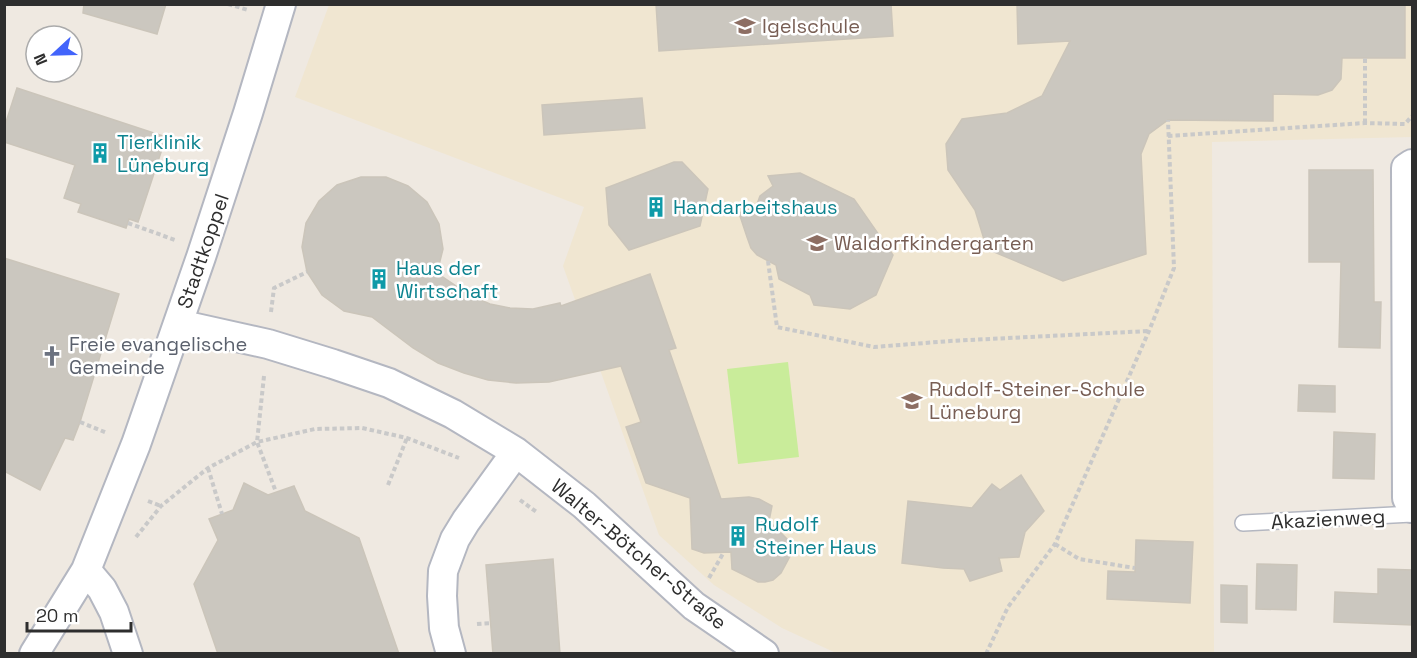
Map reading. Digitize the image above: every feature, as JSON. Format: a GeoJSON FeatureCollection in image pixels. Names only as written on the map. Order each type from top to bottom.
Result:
{"type":"FeatureCollection","features":[{"type":"Feature","properties":{"kind":"street","name":"Stadtkoppel"},"geometry":{"type":"LineString","coordinates":[[34,654],[86,570],[136,444],[204,249],[281,4]]}},
{"type":"Feature","properties":{"kind":"street","name":"Akazienweg"},"geometry":{"type":"LineString","coordinates":[[1413,164],[1406,168],[1407,498],[1413,508]]}},
{"type":"Feature","properties":{"kind":"street","name":"Walter-Bötcher-Straße"},"geometry":{"type":"LineString","coordinates":[[178,324],[268,344],[333,364],[389,383],[453,414],[516,452],[584,505],[693,606],[764,654]]}},
{"type":"Feature","properties":{"kind":"street"},"geometry":{"type":"LineString","coordinates":[[451,654],[444,628],[443,571],[455,539],[466,521],[516,452]]}},
{"type":"Feature","properties":{"kind":"street"},"geometry":{"type":"LineString","coordinates":[[86,570],[102,589],[114,612],[128,654]]}},
{"type":"Feature","properties":{"kind":"lane","name":"Akazienweg"},"geometry":{"type":"LineString","coordinates":[[1243,523],[1413,514]]}},
{"type":"Feature","properties":{"kind":"path"},"geometry":{"type":"LineString","coordinates":[[1365,58],[1365,123]]}},
{"type":"Feature","properties":{"kind":"path"},"geometry":{"type":"LineString","coordinates":[[1168,136],[1365,123],[1405,124],[1413,116]]}},
{"type":"Feature","properties":{"kind":"path"},"geometry":{"type":"LineString","coordinates":[[986,654],[1008,607],[1055,544],[1149,331],[1174,268],[1168,120]]}},
{"type":"Feature","properties":{"kind":"path"},"geometry":{"type":"LineString","coordinates":[[128,223],[204,249]]}},
{"type":"Feature","properties":{"kind":"path"},"geometry":{"type":"LineString","coordinates":[[768,261],[777,327],[874,347],[1149,331]]}},
{"type":"Feature","properties":{"kind":"path"},"geometry":{"type":"LineString","coordinates":[[131,542],[161,506],[208,468],[257,442],[315,429],[362,428],[407,438],[459,458],[542,516]]}},
{"type":"Feature","properties":{"kind":"path"},"geometry":{"type":"LineString","coordinates":[[388,484],[407,438]]}},
{"type":"Feature","properties":{"kind":"path"},"geometry":{"type":"LineString","coordinates":[[208,468],[222,514]]}},
{"type":"Feature","properties":{"kind":"path"},"geometry":{"type":"LineString","coordinates":[[1055,544],[1079,559],[1135,568]]}},
{"type":"Feature","properties":{"kind":"shaded area","name":"Rudolf-Steiner-Schule Lüneburg"},"geometry":{"type":"Polygon","coordinates":[[[329,5],[1412,5],[1412,137],[1212,142],[1214,653],[836,653],[782,628],[714,585],[659,535],[563,266],[584,207],[295,97],[329,5]]]}},
{"type":"Feature","properties":{"kind":"green space"},"geometry":{"type":"Polygon","coordinates":[[[788,362],[799,457],[738,464],[727,369],[788,362]]]}},
{"type":"Feature","properties":{"kind":"building"},"geometry":{"type":"Polygon","coordinates":[[[84,4],[166,4],[157,34],[83,13],[84,4]]]}},
{"type":"Feature","properties":{"kind":"building"},"geometry":{"type":"Polygon","coordinates":[[[656,4],[891,4],[893,36],[659,51],[656,4]]]}},
{"type":"Feature","properties":{"kind":"building"},"geometry":{"type":"Polygon","coordinates":[[[1017,4],[1405,4],[1405,58],[1342,58],[1341,79],[1332,90],[1318,95],[1273,94],[1273,121],[1168,120],[1149,134],[1141,154],[1146,254],[1063,281],[987,249],[975,210],[948,170],[946,144],[962,119],[1007,113],[1042,96],[1070,41],[1018,44],[1017,4]]]}},
{"type":"Feature","properties":{"kind":"building","name":"Tierklinik Lüneburg"},"geometry":{"type":"Polygon","coordinates":[[[17,88],[166,137],[138,222],[129,219],[126,228],[78,212],[81,204],[64,198],[75,165],[4,142],[4,128],[17,88]]]}},
{"type":"Feature","properties":{"kind":"building"},"geometry":{"type":"Polygon","coordinates":[[[642,98],[645,128],[544,135],[542,105],[642,98]]]}},
{"type":"Feature","properties":{"kind":"building","name":"Handarbeitshaus"},"geometry":{"type":"Polygon","coordinates":[[[674,162],[682,162],[708,189],[700,226],[629,250],[609,225],[606,188],[674,162]]]}},
{"type":"Feature","properties":{"kind":"building"},"geometry":{"type":"Polygon","coordinates":[[[1309,170],[1373,170],[1374,302],[1381,302],[1380,348],[1339,347],[1341,262],[1309,262],[1309,170]]]}},
{"type":"Feature","properties":{"kind":"building","name":"Waldorfkindergarten"},"geometry":{"type":"Polygon","coordinates":[[[800,173],[854,199],[893,255],[876,295],[850,309],[814,305],[810,295],[779,279],[776,265],[757,255],[751,248],[739,213],[756,207],[760,196],[773,186],[768,176],[800,173]]]}},
{"type":"Feature","properties":{"kind":"building"},"geometry":{"type":"Polygon","coordinates":[[[361,177],[386,177],[408,186],[427,202],[439,224],[443,249],[437,273],[471,296],[490,304],[533,309],[560,303],[561,306],[650,274],[676,348],[669,350],[721,499],[749,497],[772,506],[769,521],[795,547],[781,573],[773,580],[758,582],[732,569],[731,552],[704,553],[692,549],[690,498],[646,483],[626,427],[641,422],[621,366],[549,382],[516,383],[488,380],[438,363],[413,348],[372,317],[344,311],[322,295],[307,272],[302,247],[306,223],[319,201],[337,185],[361,177]]]}},
{"type":"Feature","properties":{"kind":"building","name":"Freie evangelische Gemeinde"},"geometry":{"type":"Polygon","coordinates":[[[4,258],[119,294],[73,440],[65,438],[40,490],[4,471],[4,258]]]}},
{"type":"Feature","properties":{"kind":"building"},"geometry":{"type":"Polygon","coordinates":[[[1299,385],[1335,386],[1335,412],[1298,411],[1299,385]]]}},
{"type":"Feature","properties":{"kind":"building"},"geometry":{"type":"Polygon","coordinates":[[[1334,432],[1375,434],[1374,479],[1333,478],[1334,432]]]}},
{"type":"Feature","properties":{"kind":"building"},"geometry":{"type":"Polygon","coordinates":[[[1021,475],[1044,511],[1025,532],[1019,557],[999,558],[1002,571],[970,581],[964,569],[902,563],[908,501],[972,508],[992,484],[1000,490],[1021,475]]]}},
{"type":"Feature","properties":{"kind":"building"},"geometry":{"type":"Polygon","coordinates":[[[244,483],[268,495],[294,486],[305,511],[359,538],[399,654],[218,654],[194,584],[218,540],[209,519],[233,510],[244,483]]]}},
{"type":"Feature","properties":{"kind":"building"},"geometry":{"type":"Polygon","coordinates":[[[1136,540],[1193,542],[1190,603],[1107,599],[1108,571],[1135,572],[1136,540]]]}},
{"type":"Feature","properties":{"kind":"building"},"geometry":{"type":"Polygon","coordinates":[[[553,559],[560,654],[493,654],[486,565],[553,559]]]}},
{"type":"Feature","properties":{"kind":"building"},"geometry":{"type":"Polygon","coordinates":[[[1257,564],[1297,565],[1296,610],[1256,609],[1257,564]]]}},
{"type":"Feature","properties":{"kind":"building"},"geometry":{"type":"Polygon","coordinates":[[[1378,569],[1413,570],[1413,625],[1334,622],[1335,592],[1378,594],[1378,569]]]}},
{"type":"Feature","properties":{"kind":"building"},"geometry":{"type":"Polygon","coordinates":[[[1221,585],[1247,586],[1247,623],[1221,622],[1221,585]]]}},
{"type":"Feature","properties":{"kind":"place","name":"Igelschule"},"geometry":{"type":"Point","coordinates":[745,26]}},
{"type":"Feature","properties":{"kind":"place","name":"Tierklinik Lüneburg"},"geometry":{"type":"Point","coordinates":[100,153]}},
{"type":"Feature","properties":{"kind":"place","name":"Handarbeitshaus"},"geometry":{"type":"Point","coordinates":[656,207]}},
{"type":"Feature","properties":{"kind":"place","name":"Waldorfkindergarten"},"geometry":{"type":"Point","coordinates":[817,243]}},
{"type":"Feature","properties":{"kind":"place","name":"Haus der Wirtschaft"},"geometry":{"type":"Point","coordinates":[379,279]}},
{"type":"Feature","properties":{"kind":"place","name":"Freie evangelische Gemeinde"},"geometry":{"type":"Point","coordinates":[52,356]}},
{"type":"Feature","properties":{"kind":"place","name":"Rudolf-Steiner-Schule Lüneburg"},"geometry":{"type":"Point","coordinates":[912,401]}},
{"type":"Feature","properties":{"kind":"place","name":"Rudolf Steiner Haus"},"geometry":{"type":"Point","coordinates":[738,536]}}]}
